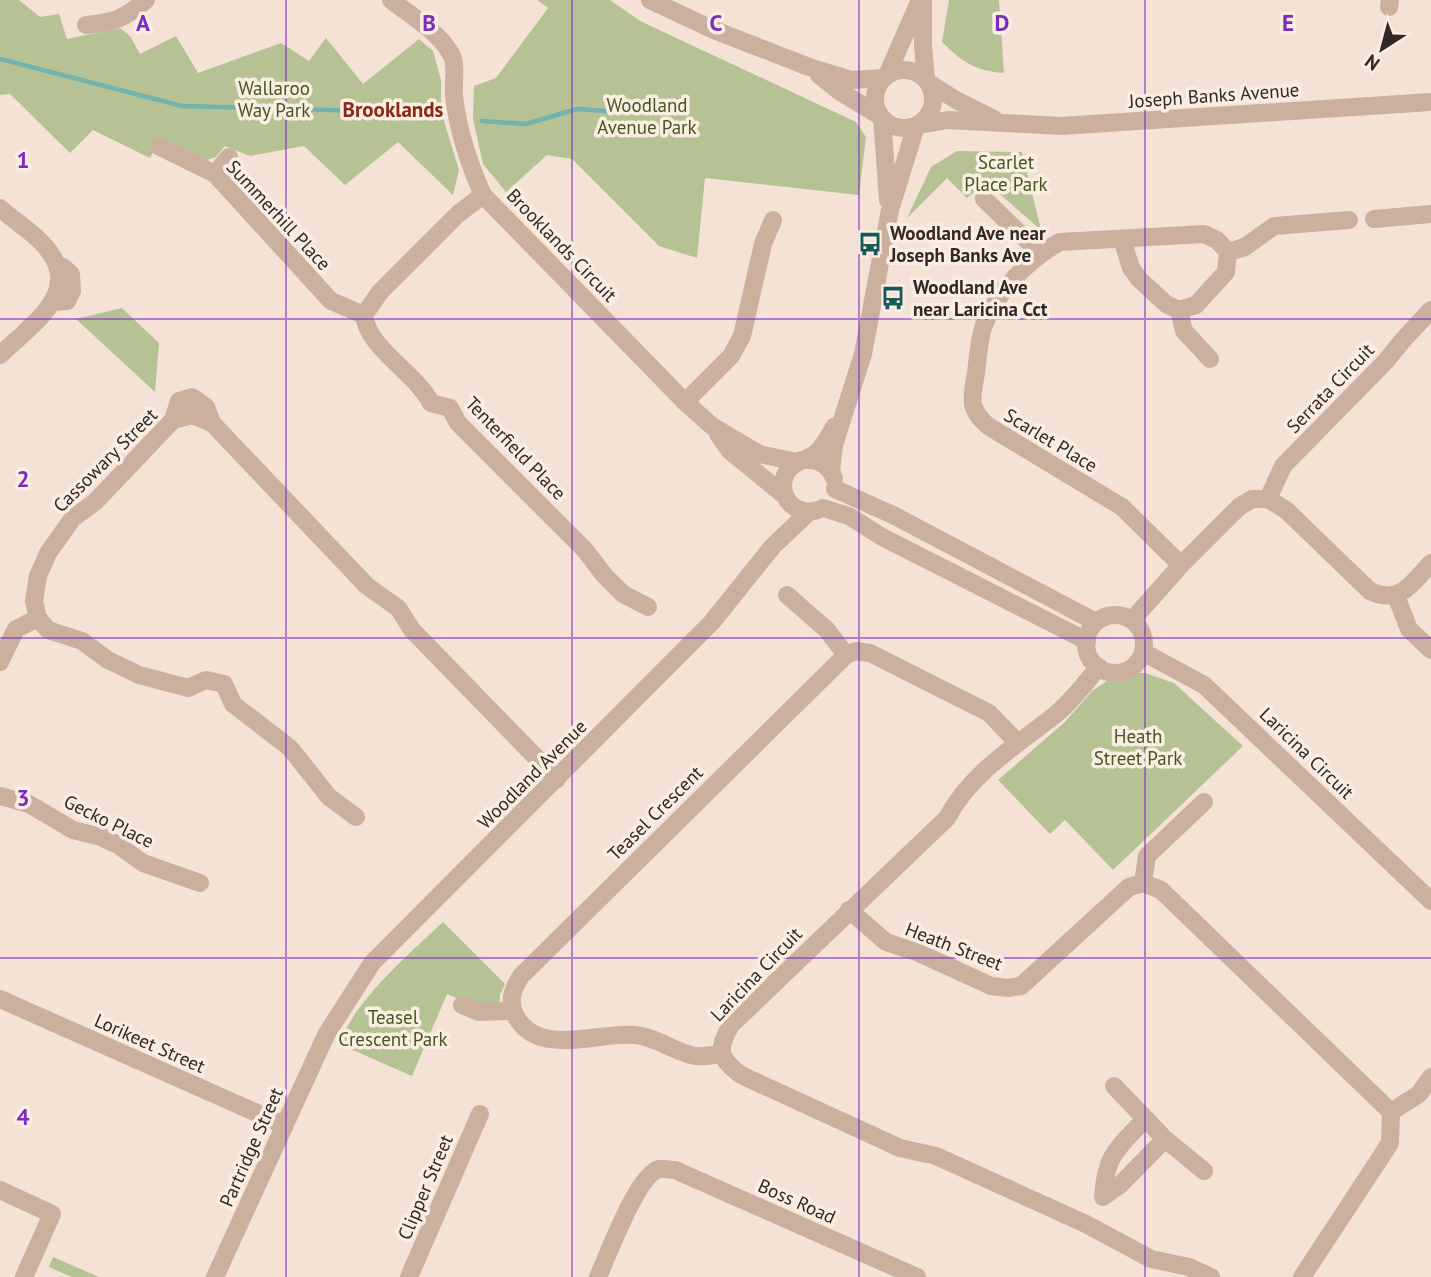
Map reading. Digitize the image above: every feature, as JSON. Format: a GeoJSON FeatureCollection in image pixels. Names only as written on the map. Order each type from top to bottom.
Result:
{"type":"FeatureCollection","features":[{"type":"Feature","properties":{"kind":"street"},"geometry":{"type":"LineString","coordinates":[[86,24],[115,22],[146,0]]}},
{"type":"Feature","properties":{"kind":"street","name":"Brooklands Circuit"},"geometry":{"type":"LineString","coordinates":[[391,0],[438,36],[453,57],[454,97],[461,132],[483,195],[685,402],[712,426],[759,454],[799,461]]}},
{"type":"Feature","properties":{"kind":"street"},"geometry":{"type":"LineString","coordinates":[[650,0],[714,30],[809,67],[852,80],[885,77],[894,71],[907,70],[919,74],[927,81]]}},
{"type":"Feature","properties":{"kind":"street"},"geometry":{"type":"LineString","coordinates":[[809,67],[898,128],[917,126],[926,120],[932,108],[933,95],[927,81],[922,0]]}},
{"type":"Feature","properties":{"kind":"street"},"geometry":{"type":"LineString","coordinates":[[881,117],[875,96],[878,86],[885,77],[922,0]]}},
{"type":"Feature","properties":{"kind":"street","name":"Joseph Banks Avenue"},"geometry":{"type":"LineString","coordinates":[[927,81],[956,100],[1000,122]]}},
{"type":"Feature","properties":{"kind":"street","name":"Joseph Banks Avenue"},"geometry":{"type":"LineString","coordinates":[[917,126],[948,120],[1061,126],[1431,102]]}},
{"type":"Feature","properties":{"kind":"street","name":"Woodland Avenue"},"geometry":{"type":"LineString","coordinates":[[881,117],[890,210]]}},
{"type":"Feature","properties":{"kind":"street","name":"Woodland Avenue"},"geometry":{"type":"LineString","coordinates":[[326,1035],[354,988],[391,941],[557,779],[712,622],[773,546],[832,498],[834,445],[863,354],[890,210],[917,126]]}},
{"type":"Feature","properties":{"kind":"street","name":"Summerhill Place"},"geometry":{"type":"LineString","coordinates":[[160,147],[215,174],[331,302],[364,315]]}},
{"type":"Feature","properties":{"kind":"street"},"geometry":{"type":"LineString","coordinates":[[215,174],[229,157]]}},
{"type":"Feature","properties":{"kind":"street"},"geometry":{"type":"LineString","coordinates":[[364,315],[380,292],[458,214],[483,195]]}},
{"type":"Feature","properties":{"kind":"street"},"geometry":{"type":"LineString","coordinates":[[984,199],[1040,253]]}},
{"type":"Feature","properties":{"kind":"street"},"geometry":{"type":"LineString","coordinates":[[0,208],[42,243],[56,262],[61,282],[54,302],[0,355]]}},
{"type":"Feature","properties":{"kind":"street"},"geometry":{"type":"LineString","coordinates":[[1374,219],[1431,214]]}},
{"type":"Feature","properties":{"kind":"street"},"geometry":{"type":"LineString","coordinates":[[685,402],[731,356],[742,336],[763,244],[774,220]]}},
{"type":"Feature","properties":{"kind":"street"},"geometry":{"type":"LineString","coordinates":[[1122,239],[1131,268],[1139,279],[1166,304],[1179,310],[1196,305],[1226,272],[1228,252],[1245,247],[1274,226],[1349,220]]}},
{"type":"Feature","properties":{"kind":"street","name":"Scarlet Place"},"geometry":{"type":"LineString","coordinates":[[1181,565],[1122,506],[988,426],[977,416],[971,403],[983,327],[991,309],[1002,293],[1040,253],[1060,242],[1204,234],[1217,240],[1228,252]]}},
{"type":"Feature","properties":{"kind":"street"},"geometry":{"type":"LineString","coordinates":[[1179,310],[1184,331],[1210,359]]}},
{"type":"Feature","properties":{"kind":"street","name":"Serrata Circuit"},"geometry":{"type":"LineString","coordinates":[[1268,499],[1283,466],[1385,362],[1431,310]]}},
{"type":"Feature","properties":{"kind":"street","name":"Tenterfield Place"},"geometry":{"type":"LineString","coordinates":[[364,315],[365,325],[378,343],[425,391],[430,402],[450,408],[458,422],[585,550],[604,575],[623,594],[648,607]]}},
{"type":"Feature","properties":{"kind":"street","name":"Woodland Avenue"},"geometry":{"type":"LineString","coordinates":[[773,546],[785,497],[782,486],[784,475],[799,461],[815,454],[848,405]]}},
{"type":"Feature","properties":{"kind":"street","name":"Cassowary Street"},"geometry":{"type":"LineString","coordinates":[[38,618],[34,601],[38,576],[48,553],[73,518],[95,502],[173,420],[192,415],[212,423],[367,586],[398,608],[412,630],[557,779]]}},
{"type":"Feature","properties":{"kind":"street","name":"Brooklands Circuit"},"geometry":{"type":"LineString","coordinates":[[712,426],[730,451],[785,497]]}},
{"type":"Feature","properties":{"kind":"street"},"geometry":{"type":"LineString","coordinates":[[799,461],[820,462],[833,480],[905,522],[1096,622]]}},
{"type":"Feature","properties":{"kind":"street"},"geometry":{"type":"LineString","coordinates":[[785,497],[795,508],[849,516],[882,537],[1087,641]]}},
{"type":"Feature","properties":{"kind":"street"},"geometry":{"type":"LineString","coordinates":[[1132,620],[1181,565],[1239,507],[1252,499],[1268,499],[1286,510],[1370,591],[1383,597],[1396,596],[1406,589],[1431,563]]}},
{"type":"Feature","properties":{"kind":"street"},"geometry":{"type":"LineString","coordinates":[[787,595],[827,629],[846,655],[856,651],[870,653],[989,713],[1017,742]]}},
{"type":"Feature","properties":{"kind":"street"},"geometry":{"type":"LineString","coordinates":[[1396,596],[1409,629],[1431,650]]}},
{"type":"Feature","properties":{"kind":"street"},"geometry":{"type":"LineString","coordinates":[[1114,615],[1132,620],[1139,628],[1143,637],[1143,652],[1134,666],[1125,671],[1109,672],[1099,667],[1089,655],[1087,641],[1089,631],[1096,622],[1114,615]]}},
{"type":"Feature","properties":{"kind":"street"},"geometry":{"type":"LineString","coordinates":[[0,662],[16,629],[38,618],[48,630],[82,641],[108,660],[139,675],[188,688],[206,680],[224,684],[233,704],[289,748],[329,797],[356,817]]}},
{"type":"Feature","properties":{"kind":"street","name":"Laricina Circuit"},"geometry":{"type":"LineString","coordinates":[[1143,652],[1204,685],[1431,901]]}},
{"type":"Feature","properties":{"kind":"street","name":"Teasel Crescent"},"geometry":{"type":"LineString","coordinates":[[513,1010],[513,989],[521,976],[846,655]]}},
{"type":"Feature","properties":{"kind":"street","name":"Laricina Circuit"},"geometry":{"type":"LineString","coordinates":[[1099,667],[1053,717],[1017,742],[958,796],[947,818],[730,1025],[722,1041],[721,1054],[730,1067],[741,1075],[900,1148],[936,1156],[1086,1224],[1151,1259],[1189,1267],[1212,1277]]}},
{"type":"Feature","properties":{"kind":"street","name":"Gecko Place"},"geometry":{"type":"LineString","coordinates":[[0,796],[29,804],[73,830],[101,837],[118,845],[143,863],[200,883]]}},
{"type":"Feature","properties":{"kind":"street"},"geometry":{"type":"LineString","coordinates":[[1204,802],[1147,856],[1143,883],[1161,890],[1391,1112],[1390,1143],[1302,1277]]}},
{"type":"Feature","properties":{"kind":"street","name":"Heath Street"},"geometry":{"type":"LineString","coordinates":[[849,910],[886,942],[919,953],[991,986],[1008,988],[1021,986],[1129,887],[1143,883]]}},
{"type":"Feature","properties":{"kind":"street","name":"Lorikeet Street"},"geometry":{"type":"LineString","coordinates":[[0,999],[284,1125]]}},
{"type":"Feature","properties":{"kind":"street"},"geometry":{"type":"LineString","coordinates":[[462,1005],[479,1012],[513,1010],[520,1025],[535,1035],[551,1040],[635,1035],[695,1056],[721,1054]]}},
{"type":"Feature","properties":{"kind":"street","name":"Partridge Street"},"geometry":{"type":"LineString","coordinates":[[215,1277],[326,1035]]}},
{"type":"Feature","properties":{"kind":"street"},"geometry":{"type":"LineString","coordinates":[[1391,1112],[1419,1094],[1431,1077]]}},
{"type":"Feature","properties":{"kind":"street"},"geometry":{"type":"LineString","coordinates":[[1114,1086],[1165,1139],[1204,1171]]}},
{"type":"Feature","properties":{"kind":"street","name":"Clipper Street"},"geometry":{"type":"LineString","coordinates":[[409,1277],[480,1114]]}},
{"type":"Feature","properties":{"kind":"street"},"geometry":{"type":"LineString","coordinates":[[1103,1197],[1105,1171],[1115,1152],[1145,1119]]}},
{"type":"Feature","properties":{"kind":"street"},"geometry":{"type":"LineString","coordinates":[[1086,1224],[1103,1197],[1120,1185],[1165,1139]]}},
{"type":"Feature","properties":{"kind":"street","name":"Boss Road"},"geometry":{"type":"LineString","coordinates":[[598,1277],[638,1189],[648,1176],[658,1169],[675,1170],[917,1277]]}},
{"type":"Feature","properties":{"kind":"street"},"geometry":{"type":"LineString","coordinates":[[0,1190],[58,1210],[24,1277]]}},
{"type":"Feature","properties":{"kind":"green space","name":"Wallaroo Way Park"},"geometry":{"type":"Polygon","coordinates":[[[0,0],[19,0],[40,17],[59,14],[67,39],[120,28],[130,36],[140,54],[176,36],[198,73],[281,43],[309,61],[326,38],[363,84],[419,39],[433,51],[441,80],[441,111],[459,170],[453,195],[398,142],[345,185],[304,146],[250,156],[225,146],[216,157],[204,161],[160,140],[150,158],[93,130],[70,153],[10,94],[0,95],[0,0]]]}},
{"type":"Feature","properties":{"kind":"green space","name":"Woodland Avenue Park"},"geometry":{"type":"Polygon","coordinates":[[[537,0],[610,0],[640,21],[856,122],[866,137],[859,195],[705,178],[697,258],[659,246],[572,159],[547,155],[506,192],[483,164],[473,119],[474,86],[496,78],[548,8],[537,0]]]}},
{"type":"Feature","properties":{"kind":"green space"},"geometry":{"type":"Polygon","coordinates":[[[949,0],[999,0],[1004,73],[970,64],[942,42],[949,0]]]}},
{"type":"Feature","properties":{"kind":"green space","name":"Scarlet Place Park"},"geometry":{"type":"Polygon","coordinates":[[[957,151],[1022,152],[1041,230],[986,182],[967,198],[947,178],[907,218],[931,167],[957,151]]]}},
{"type":"Feature","properties":{"kind":"green space"},"geometry":{"type":"Polygon","coordinates":[[[122,308],[159,343],[155,392],[76,319],[122,308]]]}},
{"type":"Feature","properties":{"kind":"green space","name":"Heath Street Park"},"geometry":{"type":"Polygon","coordinates":[[[1119,673],[1145,673],[1174,683],[1243,746],[1113,870],[1065,820],[1050,834],[998,780],[1065,722],[1092,691],[1119,673]]]}},
{"type":"Feature","properties":{"kind":"green space","name":"Teasel Crescent Park"},"geometry":{"type":"Polygon","coordinates":[[[443,922],[505,984],[500,995],[499,1010],[480,1008],[447,994],[412,1076],[339,1044],[347,1027],[370,994],[443,922]]]}},
{"type":"Feature","properties":{"kind":"green space"},"geometry":{"type":"Polygon","coordinates":[[[53,1257],[99,1277],[72,1277],[49,1267],[53,1257]]]}},
{"type":"Feature","properties":{"kind":"waterway"},"geometry":{"type":"LineString","coordinates":[[0,59],[182,106],[438,113]]}},
{"type":"Feature","properties":{"kind":"waterway"},"geometry":{"type":"LineString","coordinates":[[482,121],[526,124],[577,109],[620,112]]}},
{"type":"Feature","properties":{"kind":"place","name":"Woodland Ave near Joseph Banks Ave"},"geometry":{"type":"Point","coordinates":[870,244]}},
{"type":"Feature","properties":{"kind":"place","name":"Woodland Ave near Laricina Cct"},"geometry":{"type":"Point","coordinates":[893,298]}},
{"type":"Feature","properties":{"kind":"district","name":"Brooklands"},"geometry":{"type":"Point","coordinates":[393,110]}}]}
